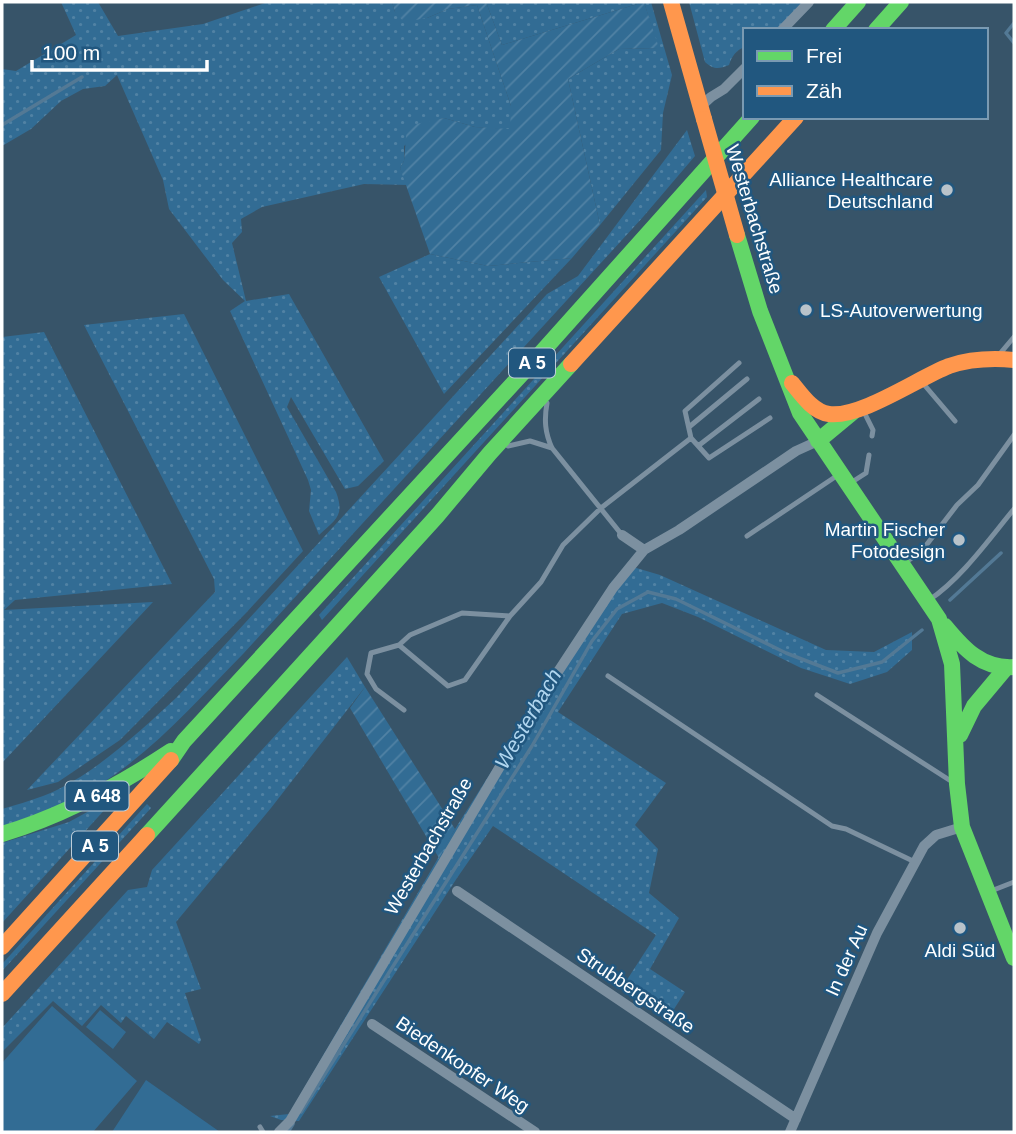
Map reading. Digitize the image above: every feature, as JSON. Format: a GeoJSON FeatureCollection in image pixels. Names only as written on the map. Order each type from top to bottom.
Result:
{"type":"FeatureCollection","features":[{"type":"Feature","properties":{"kind":"main road","name":"Westerbachstraße"},"geometry":{"type":"LineString","coordinates":[[671,2],[760,311],[800,413],[939,619],[952,664],[957,784],[962,827],[1014,958]]}},
{"type":"Feature","properties":{"kind":"main road"},"geometry":{"type":"LineString","coordinates":[[835,28],[858,2]]}},
{"type":"Feature","properties":{"kind":"main road"},"geometry":{"type":"LineString","coordinates":[[878,28],[901,2]]}},
{"type":"Feature","properties":{"kind":"main road","name":"A 5"},"geometry":{"type":"LineString","coordinates":[[2,947],[162,772],[184,741],[541,353],[750,119]]}},
{"type":"Feature","properties":{"kind":"main road","name":"A 5"},"geometry":{"type":"LineString","coordinates":[[2,993],[794,119]]}},
{"type":"Feature","properties":{"kind":"main road"},"geometry":{"type":"LineString","coordinates":[[818,441],[858,410],[951,365],[996,358],[1014,360]]}},
{"type":"Feature","properties":{"kind":"main road"},"geometry":{"type":"LineString","coordinates":[[786,376],[811,405],[824,413],[837,415],[858,410]]}},
{"type":"Feature","properties":{"kind":"main road"},"geometry":{"type":"LineString","coordinates":[[939,619],[979,661],[1009,668]]}},
{"type":"Feature","properties":{"kind":"main road","name":"Westerbachstraße"},"geometry":{"type":"LineString","coordinates":[[957,744],[967,716],[987,688],[1009,668]]}},
{"type":"Feature","properties":{"kind":"main road","name":"A 648"},"geometry":{"type":"LineString","coordinates":[[2,834],[63,814],[118,784],[184,741]]}},
{"type":"Feature","properties":{"kind":"street"},"geometry":{"type":"LineString","coordinates":[[784,28],[809,2]]}},
{"type":"Feature","properties":{"kind":"street"},"geometry":{"type":"LineString","coordinates":[[702,113],[711,97],[724,89],[743,70]]}},
{"type":"Feature","properties":{"kind":"street","name":"Westerbachstraße"},"geometry":{"type":"LineString","coordinates":[[279,1132],[290,1121],[540,699],[613,588],[644,550],[679,530],[796,451],[818,441]]}},
{"type":"Feature","properties":{"kind":"street"},"geometry":{"type":"LineString","coordinates":[[622,535],[644,550]]}},
{"type":"Feature","properties":{"kind":"street","name":"In der Au"},"geometry":{"type":"LineString","coordinates":[[790,1132],[877,933],[915,862],[929,839],[962,827]]}},
{"type":"Feature","properties":{"kind":"street","name":"Strubbergstraße"},"geometry":{"type":"LineString","coordinates":[[457,891],[796,1119]]}},
{"type":"Feature","properties":{"kind":"street","name":"Biedenkopfer Weg"},"geometry":{"type":"LineString","coordinates":[[372,1024],[535,1132]]}},
{"type":"Feature","properties":{"kind":"lane"},"geometry":{"type":"LineString","coordinates":[[996,358],[1014,337]]}},
{"type":"Feature","properties":{"kind":"lane"},"geometry":{"type":"LineString","coordinates":[[739,363],[685,411],[691,438],[709,458],[770,418]]}},
{"type":"Feature","properties":{"kind":"lane"},"geometry":{"type":"LineString","coordinates":[[689,427],[747,379]]}},
{"type":"Feature","properties":{"kind":"lane"},"geometry":{"type":"LineString","coordinates":[[919,379],[955,421]]}},
{"type":"Feature","properties":{"kind":"lane"},"geometry":{"type":"LineString","coordinates":[[556,381],[544,416],[546,434],[552,448],[622,535]]}},
{"type":"Feature","properties":{"kind":"lane"},"geometry":{"type":"LineString","coordinates":[[698,446],[759,399]]}},
{"type":"Feature","properties":{"kind":"lane"},"geometry":{"type":"LineString","coordinates":[[858,410],[873,430],[872,436]]}},
{"type":"Feature","properties":{"kind":"lane"},"geometry":{"type":"LineString","coordinates":[[902,565],[922,552],[957,505],[978,485],[1014,435]]}},
{"type":"Feature","properties":{"kind":"lane"},"geometry":{"type":"LineString","coordinates":[[400,645],[448,686],[465,680],[510,616],[541,582],[563,545],[601,508],[691,438]]}},
{"type":"Feature","properties":{"kind":"lane"},"geometry":{"type":"LineString","coordinates":[[490,453],[530,441],[552,448]]}},
{"type":"Feature","properties":{"kind":"lane"},"geometry":{"type":"LineString","coordinates":[[747,536],[845,479],[866,473],[869,455]]}},
{"type":"Feature","properties":{"kind":"lane"},"geometry":{"type":"LineString","coordinates":[[927,602],[967,565],[1014,509]]}},
{"type":"Feature","properties":{"kind":"lane"},"geometry":{"type":"LineString","coordinates":[[404,710],[376,689],[367,674],[371,653],[400,645],[410,635],[462,613],[510,616]]}},
{"type":"Feature","properties":{"kind":"lane"},"geometry":{"type":"LineString","coordinates":[[608,676],[832,826],[846,829],[915,862]]}},
{"type":"Feature","properties":{"kind":"lane"},"geometry":{"type":"LineString","coordinates":[[817,695],[957,784]]}},
{"type":"Feature","properties":{"kind":"lane"},"geometry":{"type":"LineString","coordinates":[[987,893],[1014,882]]}},
{"type":"Feature","properties":{"kind":"shaded area"},"geometry":{"type":"Polygon","coordinates":[[[61,2],[98,2],[118,36],[203,24],[268,2],[392,2],[395,12],[427,18],[448,9],[477,5],[511,106],[511,130],[475,127],[444,118],[435,121],[404,146],[404,161],[400,168],[408,185],[364,184],[262,207],[241,219],[242,232],[232,243],[246,301],[289,294],[384,461],[358,486],[345,489],[291,397],[287,407],[339,500],[337,516],[319,535],[309,511],[311,490],[308,480],[230,311],[245,301],[223,280],[169,209],[163,180],[117,75],[105,86],[83,89],[61,101],[31,129],[2,146],[2,69],[16,71],[76,35],[61,2]]]}},
{"type":"Feature","properties":{"kind":"shaded area"},"geometry":{"type":"Polygon","coordinates":[[[392,2],[486,2],[502,45],[644,2],[659,48],[619,49],[568,79],[600,225],[572,258],[488,266],[430,254],[400,168],[404,161],[407,126],[444,118],[475,127],[510,129],[511,106],[477,5],[448,9],[427,18],[404,22],[395,12],[392,2]]]}},
{"type":"Feature","properties":{"kind":"shaded area"},"geometry":{"type":"Polygon","coordinates":[[[486,2],[644,2],[502,45],[486,2]]]}},
{"type":"Feature","properties":{"kind":"shaded area"},"geometry":{"type":"Polygon","coordinates":[[[644,2],[651,2],[672,75],[663,113],[661,150],[600,225],[568,79],[619,49],[658,48],[644,2]]]}},
{"type":"Feature","properties":{"kind":"shaded area"},"geometry":{"type":"Polygon","coordinates":[[[689,2],[806,2],[780,28],[743,28],[743,48],[735,54],[729,65],[717,68],[705,62],[689,2]]]}},
{"type":"Feature","properties":{"kind":"shaded area"},"geometry":{"type":"Polygon","coordinates":[[[687,130],[695,156],[643,217],[204,695],[120,771],[72,800],[2,827],[2,809],[61,788],[97,766],[177,697],[547,294],[578,276],[687,130]]]}},
{"type":"Feature","properties":{"kind":"shaded area"},"geometry":{"type":"Polygon","coordinates":[[[706,190],[707,197],[322,620],[319,615],[706,190]]]}},
{"type":"Feature","properties":{"kind":"shaded area"},"geometry":{"type":"Polygon","coordinates":[[[430,254],[488,266],[572,258],[444,394],[379,277],[430,254]]]}},
{"type":"Feature","properties":{"kind":"shaded area"},"geometry":{"type":"Polygon","coordinates":[[[184,314],[303,551],[246,613],[120,740],[58,782],[27,790],[215,592],[214,579],[84,325],[184,314]]]}},
{"type":"Feature","properties":{"kind":"shaded area"},"geometry":{"type":"Polygon","coordinates":[[[44,332],[172,584],[15,600],[4,610],[153,602],[2,763],[2,337],[44,332]]]}},
{"type":"Feature","properties":{"kind":"shaded area"},"geometry":{"type":"Polygon","coordinates":[[[633,567],[660,575],[826,650],[874,652],[912,632],[912,650],[887,672],[850,684],[801,668],[698,617],[662,603],[622,614],[558,712],[666,783],[635,825],[658,849],[649,893],[679,918],[650,969],[685,992],[667,1020],[621,989],[656,935],[493,826],[299,1121],[270,1116],[289,1114],[455,829],[612,581],[633,567]]]}},
{"type":"Feature","properties":{"kind":"shaded area"},"geometry":{"type":"Polygon","coordinates":[[[347,657],[365,687],[271,808],[176,922],[201,989],[185,993],[201,1040],[199,1044],[167,1022],[154,1039],[126,1016],[121,1023],[101,1005],[82,1026],[53,1001],[2,1052],[2,1028],[128,890],[147,887],[152,870],[347,657]]]}},
{"type":"Feature","properties":{"kind":"shaded area"},"geometry":{"type":"Polygon","coordinates":[[[365,687],[455,829],[439,858],[350,708],[365,687]]]}},
{"type":"Feature","properties":{"kind":"shaded area"},"geometry":{"type":"Polygon","coordinates":[[[122,793],[2,923],[2,843],[69,822],[122,793]]]}},
{"type":"Feature","properties":{"kind":"shaded area"},"geometry":{"type":"Polygon","coordinates":[[[147,804],[151,808],[2,971],[2,964],[147,804]]]}},
{"type":"Feature","properties":{"kind":"shaded area"},"geometry":{"type":"Polygon","coordinates":[[[52,1006],[137,1081],[93,1132],[2,1132],[2,1063],[52,1006]]]}},
{"type":"Feature","properties":{"kind":"shaded area"},"geometry":{"type":"Polygon","coordinates":[[[100,1010],[126,1032],[113,1049],[86,1027],[100,1010]]]}},
{"type":"Feature","properties":{"kind":"shaded area"},"geometry":{"type":"Polygon","coordinates":[[[146,1080],[220,1132],[112,1132],[146,1080]]]}},
{"type":"Feature","properties":{"kind":"waterway"},"geometry":{"type":"LineString","coordinates":[[1014,23],[1006,33],[1014,43]]}},
{"type":"Feature","properties":{"kind":"waterway"},"geometry":{"type":"LineString","coordinates":[[2,125],[82,77]]}},
{"type":"Feature","properties":{"kind":"waterway","name":"Westerbach"},"geometry":{"type":"LineString","coordinates":[[950,600],[1001,553]]}},
{"type":"Feature","properties":{"kind":"waterway","name":"Westerbach"},"geometry":{"type":"LineString","coordinates":[[301,1112],[532,746],[592,641],[617,609],[648,592],[676,599],[786,653],[838,673],[882,662],[922,630]]}},
{"type":"Feature","properties":{"kind":"waterway","name":"Westerbach"},"geometry":{"type":"LineString","coordinates":[[288,1132],[293,1124]]}},
{"type":"Feature","properties":{"kind":"traffic: fast"},"geometry":{"type":"LineString","coordinates":[[835,28],[858,2]]}},
{"type":"Feature","properties":{"kind":"traffic: fast"},"geometry":{"type":"LineString","coordinates":[[878,28],[901,2]]}},
{"type":"Feature","properties":{"kind":"traffic: fast"},"geometry":{"type":"LineString","coordinates":[[171,760],[184,741],[541,353],[750,119]]}},
{"type":"Feature","properties":{"kind":"traffic: fast"},"geometry":{"type":"LineString","coordinates":[[737,235],[760,311],[800,413],[939,619],[952,664],[957,784],[962,827],[1014,958]]}},
{"type":"Feature","properties":{"kind":"traffic: fast"},"geometry":{"type":"LineString","coordinates":[[147,835],[437,516],[571,364]]}},
{"type":"Feature","properties":{"kind":"traffic: fast"},"geometry":{"type":"LineString","coordinates":[[818,441],[853,412]]}},
{"type":"Feature","properties":{"kind":"traffic: fast"},"geometry":{"type":"LineString","coordinates":[[945,626],[967,650],[983,661],[992,665],[1014,667]]}},
{"type":"Feature","properties":{"kind":"traffic: fast"},"geometry":{"type":"LineString","coordinates":[[960,735],[974,706],[1005,669]]}},
{"type":"Feature","properties":{"kind":"traffic: fast"},"geometry":{"type":"LineString","coordinates":[[2,834],[90,799],[171,751]]}},
{"type":"Feature","properties":{"kind":"traffic: slow"},"geometry":{"type":"LineString","coordinates":[[671,2],[704,119]]}},
{"type":"Feature","properties":{"kind":"traffic: slow"},"geometry":{"type":"LineString","coordinates":[[704,119],[737,235]]}},
{"type":"Feature","properties":{"kind":"traffic: slow"},"geometry":{"type":"LineString","coordinates":[[571,364],[794,119]]}},
{"type":"Feature","properties":{"kind":"traffic: slow"},"geometry":{"type":"LineString","coordinates":[[792,383],[818,410],[823,413],[842,414],[873,404],[949,366],[981,360],[1014,360]]}},
{"type":"Feature","properties":{"kind":"traffic: slow"},"geometry":{"type":"LineString","coordinates":[[2,947],[171,760]]}},
{"type":"Feature","properties":{"kind":"traffic: slow"},"geometry":{"type":"LineString","coordinates":[[2,994],[147,835]]}},
{"type":"Feature","properties":{"kind":"place","name":"Alliance Healthcare Deutschland"},"geometry":{"type":"Point","coordinates":[947,190]}},
{"type":"Feature","properties":{"kind":"place","name":"LS-Autoverwertung"},"geometry":{"type":"Point","coordinates":[806,310]}},
{"type":"Feature","properties":{"kind":"place","name":"Martin Fischer Fotodesign"},"geometry":{"type":"Point","coordinates":[959,540]}},
{"type":"Feature","properties":{"kind":"place","name":"Aldi Süd"},"geometry":{"type":"Point","coordinates":[960,928]}}]}
